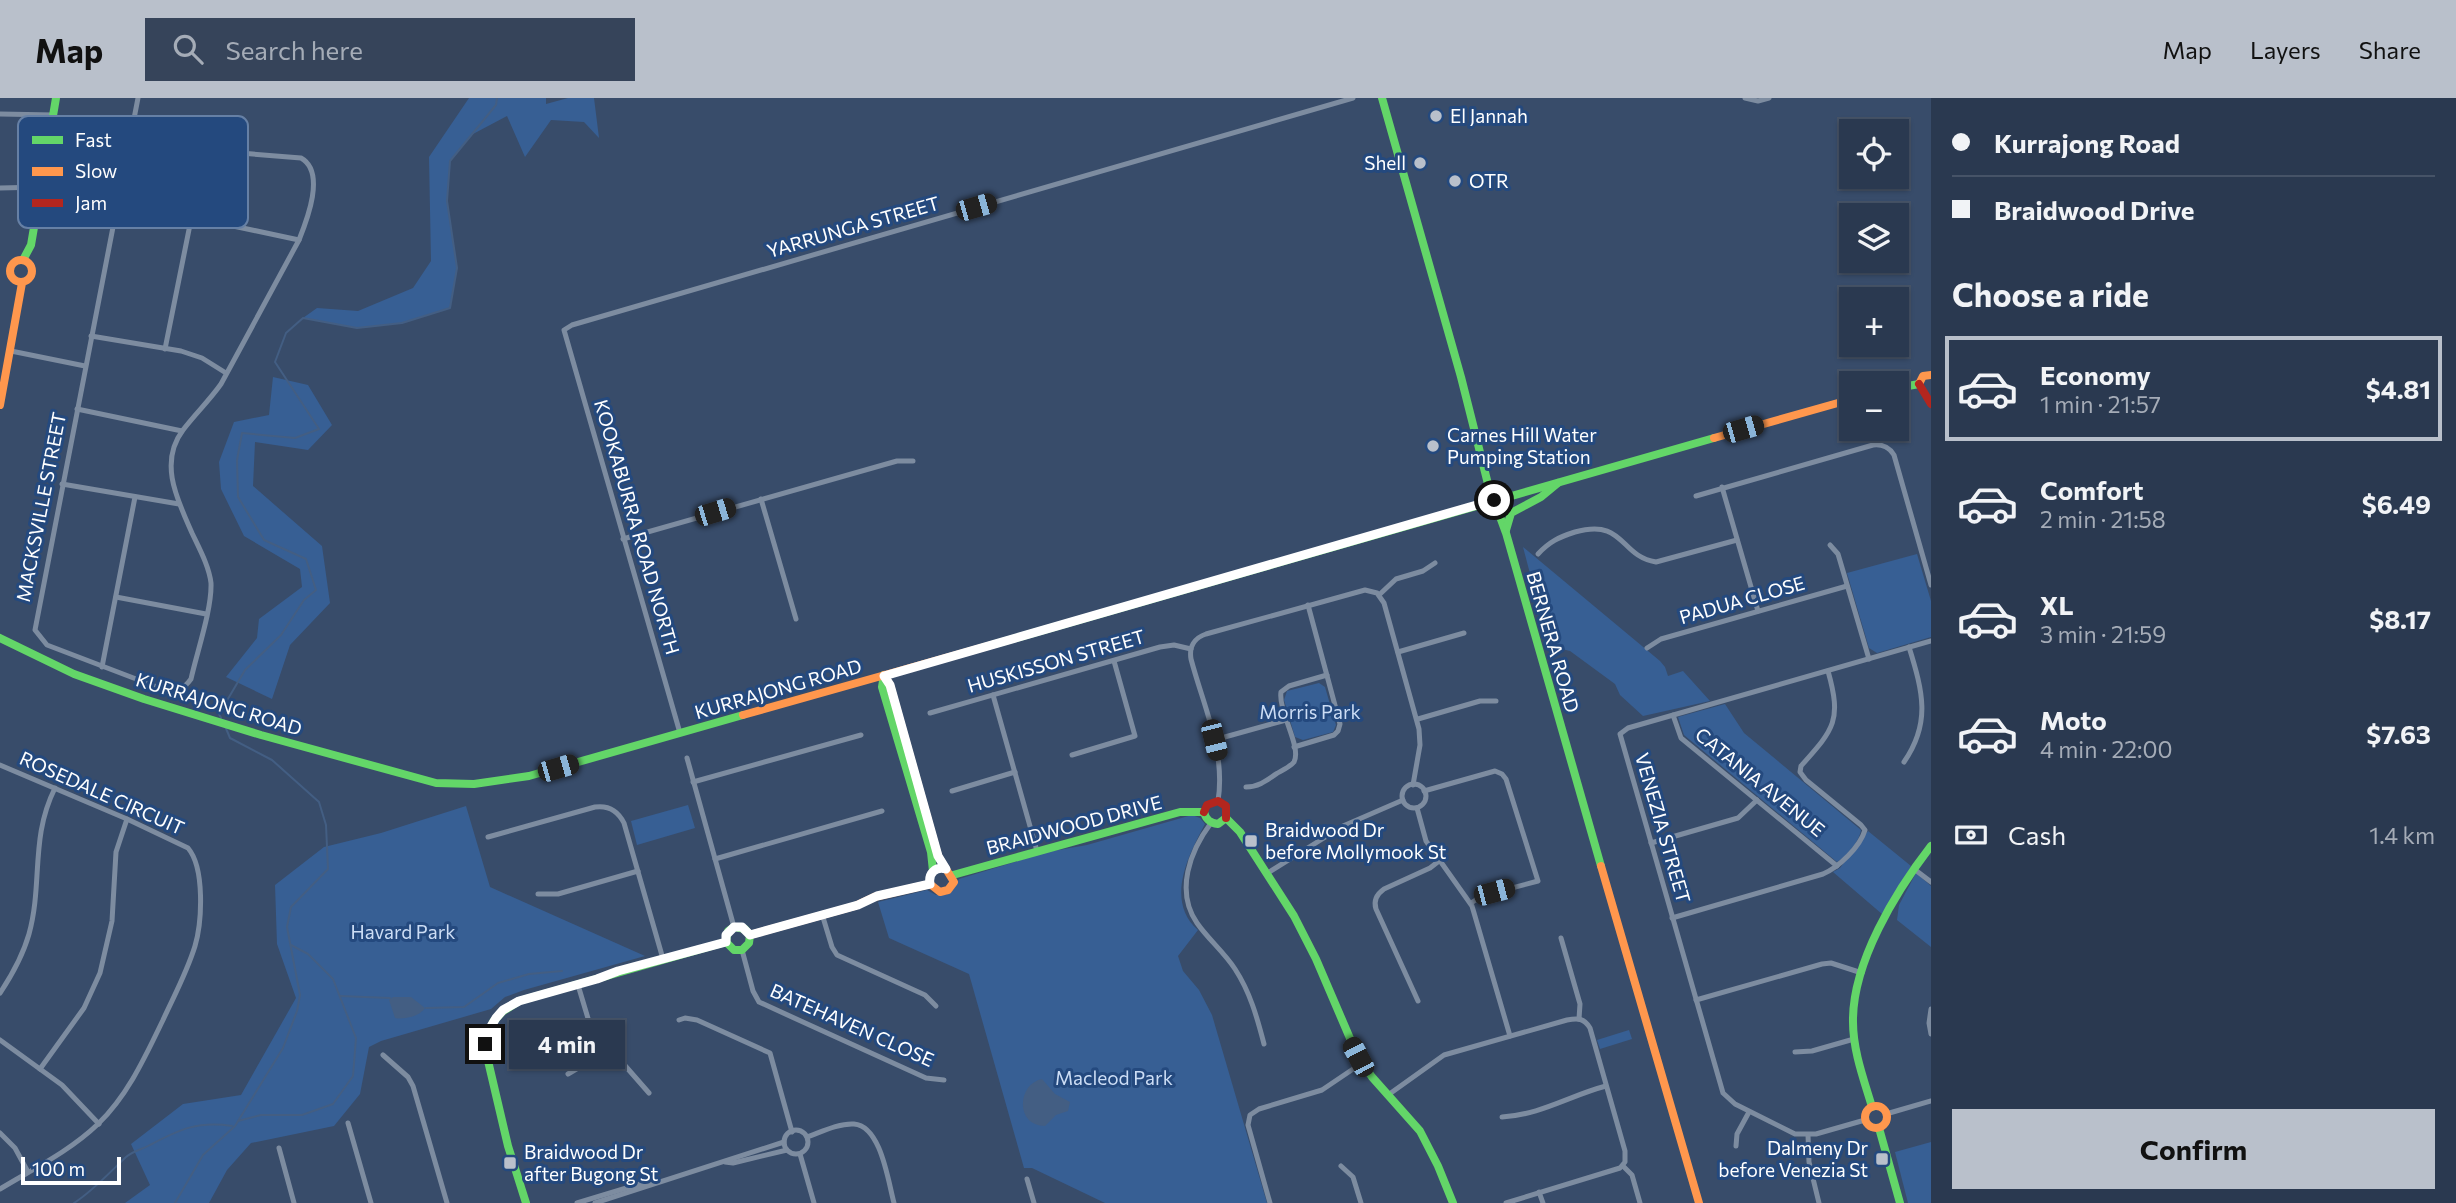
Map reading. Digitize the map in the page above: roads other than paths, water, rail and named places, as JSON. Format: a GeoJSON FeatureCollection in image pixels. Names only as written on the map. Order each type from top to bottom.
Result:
{"type":"FeatureCollection","features":[{"type":"Feature","properties":{"kind":"main road"},"geometry":{"type":"LineString","coordinates":[[54,115],[56,98]]}},
{"type":"Feature","properties":{"kind":"main road","name":"BERNERA ROAD"},"geometry":{"type":"LineString","coordinates":[[1382,98],[1494,500],[1506,533],[1697,1200]]}},
{"type":"Feature","properties":{"kind":"main road"},"geometry":{"type":"LineString","coordinates":[[23,260],[31,245],[34,228]]}},
{"type":"Feature","properties":{"kind":"main road"},"geometry":{"type":"LineString","coordinates":[[23,260],[31,265],[33,273],[28,281],[22,283],[13,279],[5,270],[15,261],[23,260]]}},
{"type":"Feature","properties":{"kind":"main road"},"geometry":{"type":"LineString","coordinates":[[0,405],[22,283]]}},
{"type":"Feature","properties":{"kind":"main road"},"geometry":{"type":"LineString","coordinates":[[1931,375],[1921,377],[1931,404]]}},
{"type":"Feature","properties":{"kind":"main road","name":"KURRAJONG ROAD"},"geometry":{"type":"LineString","coordinates":[[0,638],[74,674],[261,735],[425,781],[465,785],[489,784],[523,778],[1839,403]]}},
{"type":"Feature","properties":{"kind":"main road"},"geometry":{"type":"LineString","coordinates":[[1506,533],[1511,513],[1541,497],[1562,480]]}},
{"type":"Feature","properties":{"kind":"main road"},"geometry":{"type":"LineString","coordinates":[[884,676],[890,685],[938,856],[950,872],[953,884],[948,890],[936,890],[930,884],[933,871],[931,852],[882,687],[884,676]]}},
{"type":"Feature","properties":{"kind":"main road"},"geometry":{"type":"LineString","coordinates":[[1218,801],[1227,809],[1226,818],[1221,823],[1211,823],[1204,812],[1210,802],[1218,801]]}},
{"type":"Feature","properties":{"kind":"main road","name":"BRAIDWOOD DRIVE"},"geometry":{"type":"LineString","coordinates":[[950,872],[1066,842],[1080,841],[1180,812],[1204,812]]}},
{"type":"Feature","properties":{"kind":"main road"},"geometry":{"type":"LineString","coordinates":[[1226,818],[1240,832],[1308,942],[1324,974],[1338,1017],[1362,1063],[1387,1096],[1423,1135],[1453,1203]]}},
{"type":"Feature","properties":{"kind":"main road"},"geometry":{"type":"LineString","coordinates":[[1872,1108],[1854,1039],[1853,1005],[1862,973],[1885,917],[1914,868],[1931,846]]}},
{"type":"Feature","properties":{"kind":"main road"},"geometry":{"type":"LineString","coordinates":[[933,871],[939,868],[950,872]]}},
{"type":"Feature","properties":{"kind":"main road"},"geometry":{"type":"LineString","coordinates":[[750,935],[858,905],[877,896],[930,884]]}},
{"type":"Feature","properties":{"kind":"main road"},"geometry":{"type":"LineString","coordinates":[[734,927],[742,927],[750,935],[748,946],[742,950],[734,950],[726,942],[726,935],[734,927]]}},
{"type":"Feature","properties":{"kind":"main road"},"geometry":{"type":"LineString","coordinates":[[526,1203],[485,1054],[486,1038],[496,1018],[513,1004],[726,942]]}},
{"type":"Feature","properties":{"kind":"main road"},"geometry":{"type":"LineString","coordinates":[[1880,1107],[1886,1114],[1886,1122],[1879,1128],[1871,1127],[1865,1120],[1866,1114],[1872,1108],[1880,1107]]}},
{"type":"Feature","properties":{"kind":"main road"},"geometry":{"type":"LineString","coordinates":[[1879,1128],[1900,1203]]}},
{"type":"Feature","properties":{"kind":"street","name":"MACKSVILLE STREET"},"geometry":{"type":"LineString","coordinates":[[134,116],[138,98]]}},
{"type":"Feature","properties":{"kind":"street","name":"YARRUNGA STREET"},"geometry":{"type":"LineString","coordinates":[[564,330],[572,324],[1353,98]]}},
{"type":"Feature","properties":{"kind":"street"},"geometry":{"type":"LineString","coordinates":[[1745,98],[1758,101],[1769,98]]}},
{"type":"Feature","properties":{"kind":"street"},"geometry":{"type":"LineString","coordinates":[[0,114],[54,115]]}},
{"type":"Feature","properties":{"kind":"street","name":"MACKSVILLE STREET"},"geometry":{"type":"LineString","coordinates":[[112,228],[35,630],[47,645],[165,690],[177,691],[185,687],[191,679],[211,580],[173,489],[171,464],[182,431],[206,405],[226,373],[299,240],[311,202],[313,171],[307,161],[301,158],[248,154]]}},
{"type":"Feature","properties":{"kind":"street"},"geometry":{"type":"LineString","coordinates":[[0,188],[18,188]]}},
{"type":"Feature","properties":{"kind":"street"},"geometry":{"type":"LineString","coordinates":[[165,349],[189,228]]}},
{"type":"Feature","properties":{"kind":"street"},"geometry":{"type":"LineString","coordinates":[[243,228],[299,240]]}},
{"type":"Feature","properties":{"kind":"street","name":"KOOKABURRA ROAD NORTH"},"geometry":{"type":"LineString","coordinates":[[564,330],[680,733]]}},
{"type":"Feature","properties":{"kind":"street"},"geometry":{"type":"LineString","coordinates":[[91,336],[202,358],[226,373]]}},
{"type":"Feature","properties":{"kind":"street"},"geometry":{"type":"LineString","coordinates":[[11,351],[85,366]]}},
{"type":"Feature","properties":{"kind":"street"},"geometry":{"type":"LineString","coordinates":[[77,409],[182,431]]}},
{"type":"Feature","properties":{"kind":"street"},"geometry":{"type":"LineString","coordinates":[[1696,496],[1873,445],[1886,446],[1894,455],[1931,585]]}},
{"type":"Feature","properties":{"kind":"street"},"geometry":{"type":"LineString","coordinates":[[623,539],[897,461],[913,461]]}},
{"type":"Feature","properties":{"kind":"street"},"geometry":{"type":"LineString","coordinates":[[62,484],[179,504]]}},
{"type":"Feature","properties":{"kind":"street"},"geometry":{"type":"LineString","coordinates":[[1722,487],[1758,611]]}},
{"type":"Feature","properties":{"kind":"street"},"geometry":{"type":"LineString","coordinates":[[102,667],[135,497]]}},
{"type":"Feature","properties":{"kind":"street"},"geometry":{"type":"LineString","coordinates":[[761,499],[796,619]]}},
{"type":"Feature","properties":{"kind":"street"},"geometry":{"type":"LineString","coordinates":[[1538,554],[1555,539],[1594,528],[1606,530],[1644,558],[1656,562],[1737,540]]}},
{"type":"Feature","properties":{"kind":"street"},"geometry":{"type":"LineString","coordinates":[[1830,545],[1838,554],[1868,659]]}},
{"type":"Feature","properties":{"kind":"street"},"geometry":{"type":"LineString","coordinates":[[1379,595],[1396,579],[1423,571],[1435,563]]}},
{"type":"Feature","properties":{"kind":"street","name":"PADUA CLOSE"},"geometry":{"type":"LineString","coordinates":[[1647,648],[1661,639],[1847,586]]}},
{"type":"Feature","properties":{"kind":"street"},"geometry":{"type":"LineString","coordinates":[[1218,801],[1221,771],[1191,659],[1191,649],[1196,639],[1202,635],[1365,590],[1379,595],[1384,603],[1418,719],[1420,740],[1413,785]]}},
{"type":"Feature","properties":{"kind":"street"},"geometry":{"type":"LineString","coordinates":[[116,597],[206,614]]}},
{"type":"Feature","properties":{"kind":"street"},"geometry":{"type":"LineString","coordinates":[[1294,747],[1331,736],[1339,728],[1340,720],[1308,605]]}},
{"type":"Feature","properties":{"kind":"street"},"geometry":{"type":"LineString","coordinates":[[1398,652],[1464,633]]}},
{"type":"Feature","properties":{"kind":"street","name":"VENEZIA STREET"},"geometry":{"type":"LineString","coordinates":[[1808,1135],[1786,1131],[1749,1112],[1723,1093],[1620,734],[1628,728],[1931,641]]}},
{"type":"Feature","properties":{"kind":"street","name":"HUSKISSON STREET"},"geometry":{"type":"LineString","coordinates":[[930,713],[1170,645],[1191,649]]}},
{"type":"Feature","properties":{"kind":"street"},"geometry":{"type":"LineString","coordinates":[[1904,762],[1921,739],[1927,713],[1909,648]]}},
{"type":"Feature","properties":{"kind":"street"},"geometry":{"type":"LineString","coordinates":[[1072,755],[1135,736],[1114,661]]}},
{"type":"Feature","properties":{"kind":"street"},"geometry":{"type":"LineString","coordinates":[[1672,918],[1818,876],[1837,866],[1861,838],[1864,830],[1806,780],[1800,770],[1827,735],[1833,721],[1835,698],[1828,671]]}},
{"type":"Feature","properties":{"kind":"street"},"geometry":{"type":"LineString","coordinates":[[1246,787],[1259,785],[1291,765],[1295,756],[1280,695],[1283,690],[1327,675]]}},
{"type":"Feature","properties":{"kind":"street"},"geometry":{"type":"LineString","coordinates":[[993,695],[1037,851]]}},
{"type":"Feature","properties":{"kind":"street"},"geometry":{"type":"LineString","coordinates":[[1418,719],[1480,701],[1496,701]]}},
{"type":"Feature","properties":{"kind":"street","name":"CATANIA AVENUE"},"geometry":{"type":"LineString","coordinates":[[1672,715],[1681,738],[1837,866]]}},
{"type":"Feature","properties":{"kind":"street"},"geometry":{"type":"LineString","coordinates":[[1214,740],[1286,720]]}},
{"type":"Feature","properties":{"kind":"street"},"geometry":{"type":"LineString","coordinates":[[693,782],[861,735]]}},
{"type":"Feature","properties":{"kind":"street"},"geometry":{"type":"LineString","coordinates":[[687,758],[734,927]]}},
{"type":"Feature","properties":{"kind":"street","name":"ROSEDALE CIRCUIT"},"geometry":{"type":"LineString","coordinates":[[0,765],[188,848],[194,855],[199,873],[196,944],[182,981],[126,1091],[99,1124],[78,1141],[0,1189]]}},
{"type":"Feature","properties":{"kind":"street"},"geometry":{"type":"LineString","coordinates":[[1424,791],[1495,771],[1500,772],[1506,779],[1538,881],[1482,896],[1471,903]]}},
{"type":"Feature","properties":{"kind":"street"},"geometry":{"type":"LineString","coordinates":[[952,791],[1015,772]]}},
{"type":"Feature","properties":{"kind":"street"},"geometry":{"type":"LineString","coordinates":[[1413,785],[1424,791],[1424,802],[1417,808],[1409,807],[1403,800],[1405,788],[1413,785]]}},
{"type":"Feature","properties":{"kind":"street"},"geometry":{"type":"LineString","coordinates":[[0,993],[29,934],[40,828],[44,809],[55,788]]}},
{"type":"Feature","properties":{"kind":"street"},"geometry":{"type":"LineString","coordinates":[[1266,874],[1343,826],[1403,800]]}},
{"type":"Feature","properties":{"kind":"street"},"geometry":{"type":"LineString","coordinates":[[1651,843],[1738,818],[1757,800]]}},
{"type":"Feature","properties":{"kind":"street"},"geometry":{"type":"LineString","coordinates":[[488,837],[595,807],[607,807],[617,813],[623,820],[663,959]]}},
{"type":"Feature","properties":{"kind":"street"},"geometry":{"type":"LineString","coordinates":[[1417,808],[1424,837],[1471,903],[1510,1036]]}},
{"type":"Feature","properties":{"kind":"street"},"geometry":{"type":"LineString","coordinates":[[715,859],[882,811]]}},
{"type":"Feature","properties":{"kind":"street"},"geometry":{"type":"LineString","coordinates":[[40,1069],[84,1008],[100,973],[112,921],[116,852],[127,819]]}},
{"type":"Feature","properties":{"kind":"street"},"geometry":{"type":"LineString","coordinates":[[1211,823],[1193,855],[1187,873],[1188,903],[1196,921],[1241,978],[1255,1009],[1264,1044]]}},
{"type":"Feature","properties":{"kind":"street"},"geometry":{"type":"LineString","coordinates":[[1418,1001],[1375,903],[1381,891],[1439,861]]}},
{"type":"Feature","properties":{"kind":"street"},"geometry":{"type":"LineString","coordinates":[[1914,868],[1931,882]]}},
{"type":"Feature","properties":{"kind":"street"},"geometry":{"type":"LineString","coordinates":[[538,894],[558,894],[638,872]]}},
{"type":"Feature","properties":{"kind":"street"},"geometry":{"type":"LineString","coordinates":[[822,914],[837,955],[925,995],[936,1006]]}},
{"type":"Feature","properties":{"kind":"street"},"geometry":{"type":"LineString","coordinates":[[1561,938],[1580,1004],[1579,1019]]}},
{"type":"Feature","properties":{"kind":"street","name":"BATEHAVEN CLOSE"},"geometry":{"type":"LineString","coordinates":[[742,950],[753,992],[759,1002],[926,1078],[944,1080]]}},
{"type":"Feature","properties":{"kind":"street"},"geometry":{"type":"LineString","coordinates":[[1696,1000],[1822,964],[1831,963],[1862,973]]}},
{"type":"Feature","properties":{"kind":"street"},"geometry":{"type":"LineString","coordinates":[[578,985],[592,1032],[649,1093]]}},
{"type":"Feature","properties":{"kind":"street"},"geometry":{"type":"LineString","coordinates":[[1931,1009],[1931,1034]]}},
{"type":"Feature","properties":{"kind":"street"},"geometry":{"type":"LineString","coordinates":[[1387,1096],[1441,1057],[1510,1036],[1579,1019],[1585,1021],[1590,1028],[1626,1151],[1623,1166],[1506,1203]]}},
{"type":"Feature","properties":{"kind":"street"},"geometry":{"type":"LineString","coordinates":[[679,1020],[697,1020],[769,1053],[792,1132]]}},
{"type":"Feature","properties":{"kind":"street"},"geometry":{"type":"LineString","coordinates":[[1795,1052],[1812,1051],[1854,1039]]}},
{"type":"Feature","properties":{"kind":"street"},"geometry":{"type":"LineString","coordinates":[[0,1040],[62,1085],[99,1124]]}},
{"type":"Feature","properties":{"kind":"street"},"geometry":{"type":"LineString","coordinates":[[568,1074],[595,1058],[605,1048]]}},
{"type":"Feature","properties":{"kind":"street"},"geometry":{"type":"LineString","coordinates":[[383,1055],[404,1073],[413,1086],[447,1203]]}},
{"type":"Feature","properties":{"kind":"street"},"geometry":{"type":"LineString","coordinates":[[1270,1203],[1248,1125],[1250,1115],[1259,1109],[1322,1090],[1362,1063]]}},
{"type":"Feature","properties":{"kind":"street"},"geometry":{"type":"LineString","coordinates":[[1502,1117],[1521,1115],[1606,1086]]}},
{"type":"Feature","properties":{"kind":"street"},"geometry":{"type":"LineString","coordinates":[[1886,1114],[1931,1101]]}},
{"type":"Feature","properties":{"kind":"street"},"geometry":{"type":"LineString","coordinates":[[1736,1146],[1737,1134],[1749,1112]]}},
{"type":"Feature","properties":{"kind":"street"},"geometry":{"type":"LineString","coordinates":[[1819,1203],[1809,1162],[1808,1135],[1865,1120]]}},
{"type":"Feature","properties":{"kind":"street"},"geometry":{"type":"LineString","coordinates":[[348,1123],[371,1203]]}},
{"type":"Feature","properties":{"kind":"street"},"geometry":{"type":"LineString","coordinates":[[807,1137],[846,1125],[855,1124],[865,1128],[875,1139],[894,1203]]}},
{"type":"Feature","properties":{"kind":"street"},"geometry":{"type":"LineString","coordinates":[[792,1132],[800,1132],[807,1137],[808,1145],[800,1154]]}},
{"type":"Feature","properties":{"kind":"street"},"geometry":{"type":"LineString","coordinates":[[577,1203],[644,1189],[650,1184],[776,1146],[784,1142],[792,1132]]}},
{"type":"Feature","properties":{"kind":"street"},"geometry":{"type":"LineString","coordinates":[[0,1133],[15,1148],[28,1172]]}},
{"type":"Feature","properties":{"kind":"street"},"geometry":{"type":"LineString","coordinates":[[784,1142],[787,1150]]}},
{"type":"Feature","properties":{"kind":"street"},"geometry":{"type":"LineString","coordinates":[[279,1148],[294,1203]]}},
{"type":"Feature","properties":{"kind":"street"},"geometry":{"type":"LineString","coordinates":[[725,1162],[733,1163],[787,1150],[800,1154]]}},
{"type":"Feature","properties":{"kind":"street"},"geometry":{"type":"LineString","coordinates":[[800,1154],[814,1203]]}},
{"type":"Feature","properties":{"kind":"street"},"geometry":{"type":"LineString","coordinates":[[1341,1166],[1353,1177],[1361,1203]]}},
{"type":"Feature","properties":{"kind":"street"},"geometry":{"type":"LineString","coordinates":[[1623,1166],[1632,1175],[1640,1203]]}},
{"type":"Feature","properties":{"kind":"street"},"geometry":{"type":"LineString","coordinates":[[1027,1178],[1034,1203]]}},
{"type":"Feature","properties":{"kind":"street"},"geometry":{"type":"LineString","coordinates":[[1539,1192],[1542,1203]]}},
{"type":"Feature","properties":{"kind":"street"},"geometry":{"type":"LineString","coordinates":[[595,1203],[605,1199]]}},
{"type":"Feature","properties":{"kind":"waterway"},"geometry":{"type":"LineString","coordinates":[[221,718],[219,714],[245,670],[281,635],[304,600],[316,590],[306,559],[264,540],[238,497],[237,460],[242,433],[295,438],[319,429],[275,362],[286,333],[303,318],[357,328],[402,323],[450,308],[457,268],[447,201],[450,161],[496,105],[497,98]]}},
{"type":"Feature","properties":{"kind":"waterway"},"geometry":{"type":"LineString","coordinates":[[175,1203],[203,1155],[235,1126],[283,1048],[300,995],[287,927],[291,907],[328,869],[326,825],[319,802],[272,760],[230,738],[225,726]]}},
{"type":"Feature","properties":{"kind":"waterway"},"geometry":{"type":"LineString","coordinates":[[238,1121],[261,1115],[302,1115],[333,1104],[353,1076],[356,1038],[333,979],[308,954],[291,945]]}},
{"type":"Feature","properties":{"kind":"waterway"},"geometry":{"type":"LineString","coordinates":[[426,1008],[464,1007],[498,983],[529,974],[562,971]]}},
{"type":"Feature","properties":{"kind":"waterway"},"geometry":{"type":"LineString","coordinates":[[340,996],[390,998]]}},
{"type":"Feature","properties":{"kind":"waterway"},"geometry":{"type":"LineString","coordinates":[[74,1203],[126,1157],[147,1146],[190,1128],[232,1126]]}},
{"type":"Feature","properties":{"kind":"place","name":"El Jannah"},"geometry":{"type":"Point","coordinates":[1436,116]}},
{"type":"Feature","properties":{"kind":"place","name":"Shell"},"geometry":{"type":"Point","coordinates":[1420,163]}},
{"type":"Feature","properties":{"kind":"place","name":"OTR"},"geometry":{"type":"Point","coordinates":[1455,181]}},
{"type":"Feature","properties":{"kind":"place","name":"Carnes Hill Water Pumping Station"},"geometry":{"type":"Point","coordinates":[1433,446]}},
{"type":"Feature","properties":{"kind":"place","name":"Braidwood Dr before Mollymook St"},"geometry":{"type":"Point","coordinates":[1251,841]}},
{"type":"Feature","properties":{"kind":"place","name":"Dalmeny Dr before Venezia St"},"geometry":{"type":"Point","coordinates":[1882,1159]}},
{"type":"Feature","properties":{"kind":"place","name":"Braidwood Dr after Bugong St"},"geometry":{"type":"Point","coordinates":[510,1163]}},
{"type":"Feature","properties":{"kind":"park label","name":"Morris Park"},"geometry":{"type":"Point","coordinates":[1310,712]}},
{"type":"Feature","properties":{"kind":"park label","name":"Havard Park"},"geometry":{"type":"Point","coordinates":[403,932]}},
{"type":"Feature","properties":{"kind":"park label","name":"Macleod Park"},"geometry":{"type":"Point","coordinates":[1114,1078]}}]}
